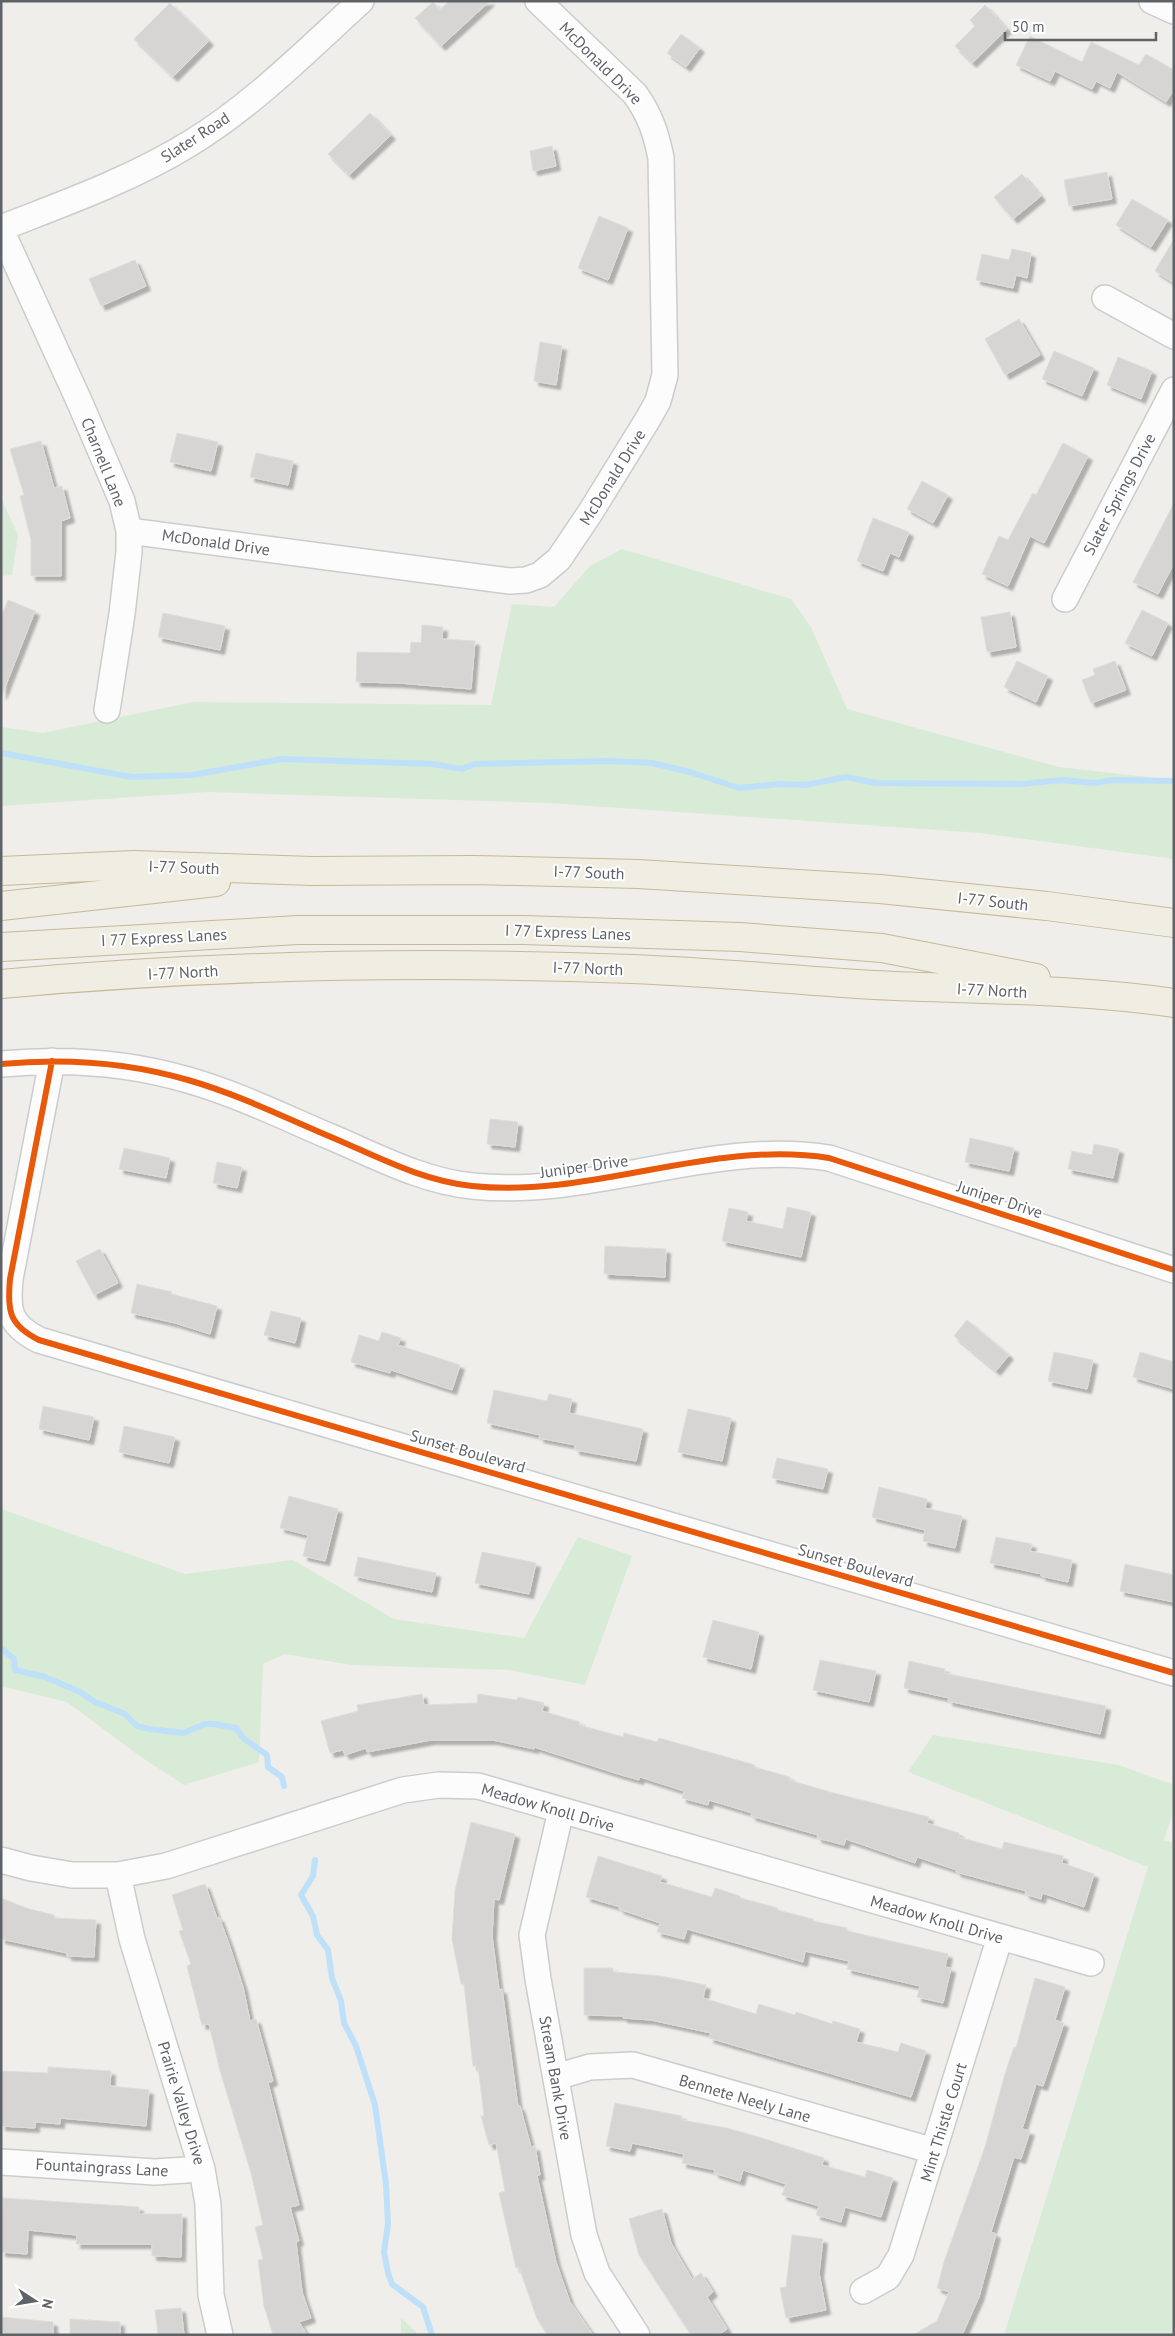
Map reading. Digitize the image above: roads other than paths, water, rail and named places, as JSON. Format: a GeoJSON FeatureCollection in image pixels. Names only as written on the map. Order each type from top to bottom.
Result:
{"type":"FeatureCollection","features":[{"type":"Feature","properties":{"kind":"highway","name":"I-77 South"},"geometry":{"type":"LineString","coordinates":[[1,871],[134,865],[312,871],[557,871],[723,878],[958,897],[1174,923]]}},
{"type":"Feature","properties":{"kind":"highway"},"geometry":{"type":"LineString","coordinates":[[1,906],[312,871]]}},
{"type":"Feature","properties":{"kind":"highway","name":"I 77 Express Lanes"},"geometry":{"type":"LineString","coordinates":[[1,947],[298,930],[523,930],[740,937],[882,948],[1131,997]]}},
{"type":"Feature","properties":{"kind":"highway","name":"I-77 North"},"geometry":{"type":"LineString","coordinates":[[1,984],[242,969],[473,965],[634,969],[872,985],[1131,997],[1174,1003]]}},
{"type":"Feature","properties":{"kind":"street","name":"Slater Road"},"geometry":{"type":"LineString","coordinates":[[1,229],[129,176],[190,144],[257,94],[361,1]]}},
{"type":"Feature","properties":{"kind":"street","name":"McDonald Drive"},"geometry":{"type":"LineString","coordinates":[[129,531],[510,581],[526,580],[540,576],[559,559],[648,419],[658,401],[666,375],[661,158],[655,128],[648,112],[635,94],[538,1]]}},
{"type":"Feature","properties":{"kind":"street"},"geometry":{"type":"LineString","coordinates":[[1152,1],[1174,12]]}},
{"type":"Feature","properties":{"kind":"street","name":"Charnell Lane"},"geometry":{"type":"LineString","coordinates":[[1,229],[122,501],[129,531],[129,552],[122,614],[106,710]]}},
{"type":"Feature","properties":{"kind":"street"},"geometry":{"type":"LineString","coordinates":[[1105,298],[1174,336]]}},
{"type":"Feature","properties":{"kind":"street","name":"Slater Springs Drive"},"geometry":{"type":"LineString","coordinates":[[1065,599],[1174,390]]}},
{"type":"Feature","properties":{"kind":"street","name":"Juniper Drive"},"geometry":{"type":"LineString","coordinates":[[1,1064],[52,1062],[119,1065],[187,1080],[248,1101],[416,1173],[471,1186],[536,1187],[752,1155],[800,1154],[829,1158],[1174,1270]]}},
{"type":"Feature","properties":{"kind":"street","name":"Sunset Boulevard"},"geometry":{"type":"LineString","coordinates":[[52,1062],[10,1279],[8,1304],[16,1324],[24,1333],[39,1340],[1174,1673]]}},
{"type":"Feature","properties":{"kind":"street","name":"Meadow Knoll Drive"},"geometry":{"type":"LineString","coordinates":[[1,1860],[31,1868],[72,1875],[118,1875],[166,1866],[403,1790],[438,1786],[478,1786],[1091,1963]]}},
{"type":"Feature","properties":{"kind":"street","name":"Stream Bank Drive"},"geometry":{"type":"LineString","coordinates":[[561,1811],[532,1934],[584,2234],[597,2273],[638,2335]]}},
{"type":"Feature","properties":{"kind":"street","name":"Prairie Valley Drive"},"geometry":{"type":"LineString","coordinates":[[118,1875],[132,1939],[202,2169],[208,2204],[211,2295],[220,2335]]}},
{"type":"Feature","properties":{"kind":"street","name":"Mint Thistle Court"},"geometry":{"type":"LineString","coordinates":[[863,2291],[888,2277],[901,2255],[1000,1937]]}},
{"type":"Feature","properties":{"kind":"street","name":"Bennete Neely Lane"},"geometry":{"type":"LineString","coordinates":[[556,2077],[590,2067],[632,2065],[934,2152]]}},
{"type":"Feature","properties":{"kind":"street","name":"Fountaingrass Lane"},"geometry":{"type":"LineString","coordinates":[[1,2162],[155,2172],[202,2169]]}},
{"type":"Feature","properties":{"kind":"waterway"},"geometry":{"type":"LineString","coordinates":[[1,753],[132,777],[192,775],[282,759],[433,764],[462,769],[474,764],[609,761],[652,763],[690,772],[739,788],[780,784],[805,785],[846,777],[876,783],[1022,784],[1063,780],[1094,783],[1114,780],[1174,781]]}},
{"type":"Feature","properties":{"kind":"waterway"},"geometry":{"type":"LineString","coordinates":[[1,1648],[14,1659],[15,1670],[45,1677],[80,1692],[95,1702],[125,1714],[137,1726],[183,1733],[205,1724],[236,1728],[243,1738],[267,1755],[268,1767],[282,1777],[284,1786]]}},
{"type":"Feature","properties":{"kind":"waterway"},"geometry":{"type":"LineString","coordinates":[[315,1860],[313,1876],[301,1895],[313,1916],[317,1935],[328,1950],[332,1978],[341,2001],[344,2023],[356,2046],[375,2105],[386,2184],[388,2224],[384,2252],[388,2273],[392,2284],[423,2307],[432,2335]]}}]}
